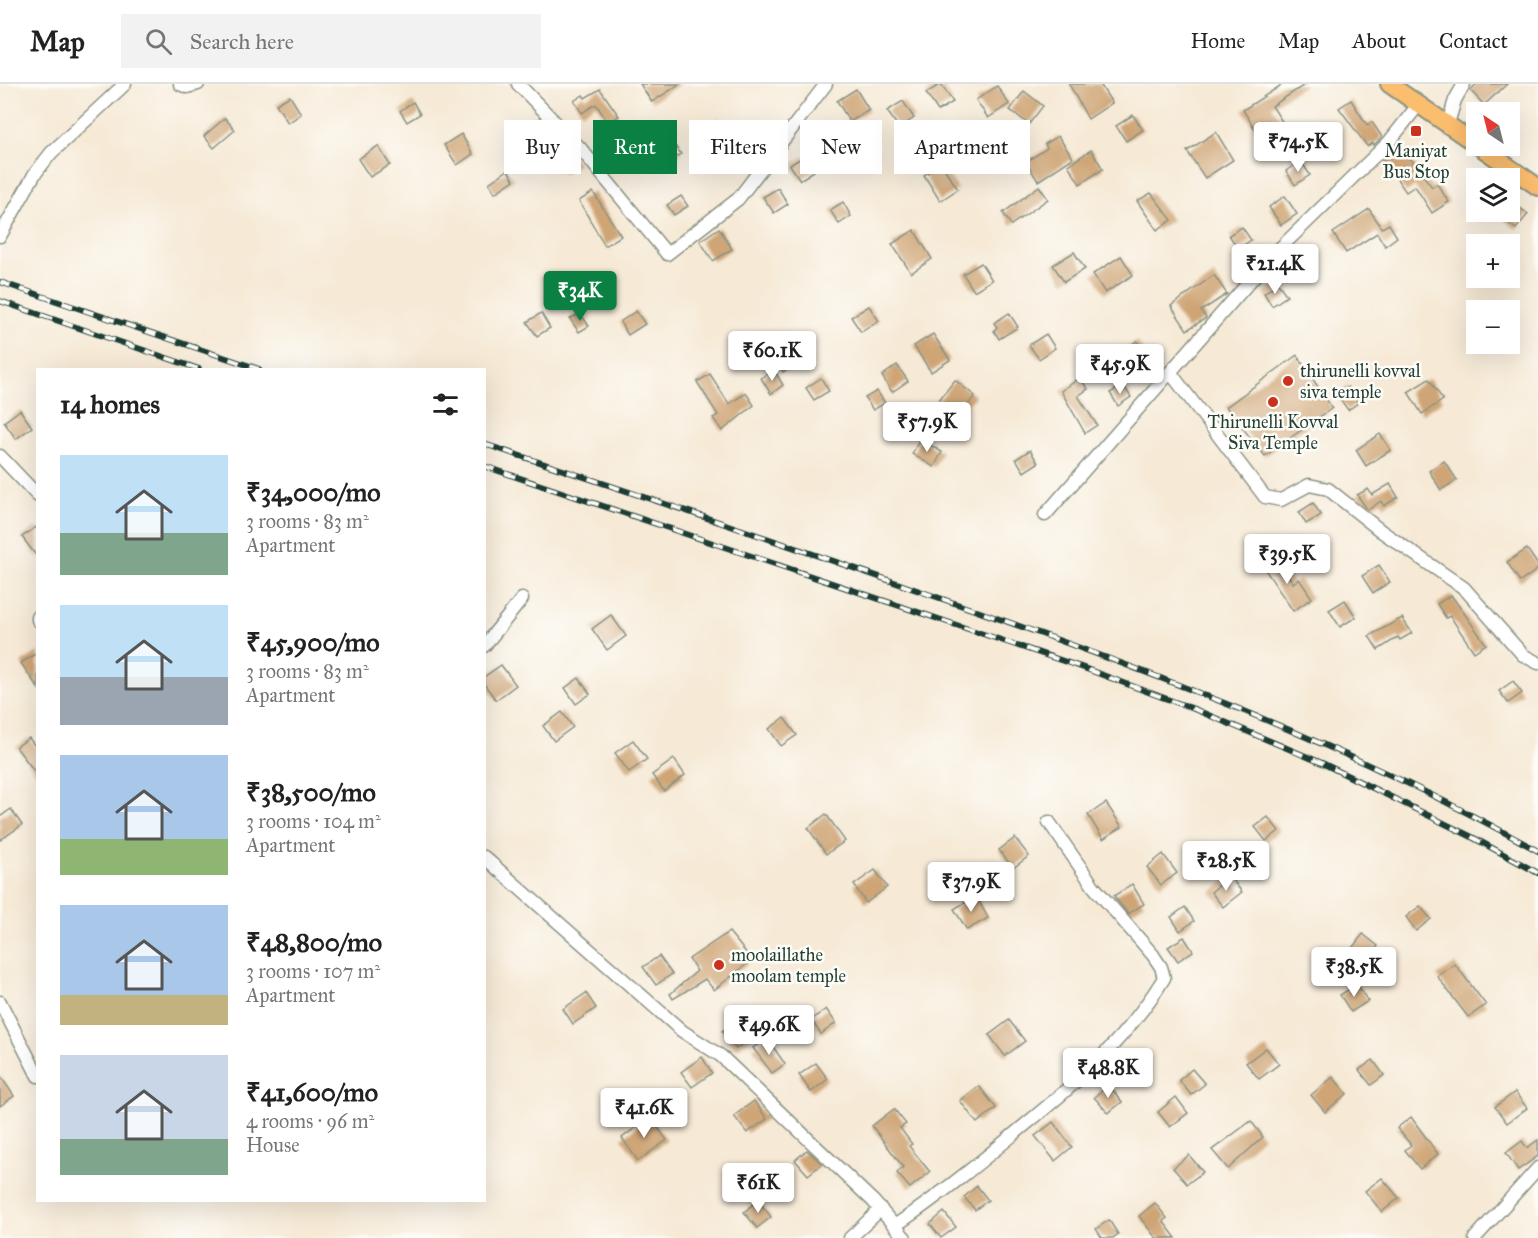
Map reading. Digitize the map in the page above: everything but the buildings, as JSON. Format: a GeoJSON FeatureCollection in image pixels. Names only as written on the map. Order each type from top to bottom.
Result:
{"type":"FeatureCollection","features":[{"type":"Feature","properties":{"kind":"main road"},"geometry":{"type":"LineString","coordinates":[[1389,84],[1448,127],[1538,187]]}},
{"type":"Feature","properties":{"kind":"street"},"geometry":{"type":"LineString","coordinates":[[0,236],[34,175],[51,153],[125,84]]}},
{"type":"Feature","properties":{"kind":"street"},"geometry":{"type":"LineString","coordinates":[[180,84],[187,87],[198,84]]}},
{"type":"Feature","properties":{"kind":"street"},"geometry":{"type":"LineString","coordinates":[[518,84],[581,149],[667,254],[738,199],[826,84]]}},
{"type":"Feature","properties":{"kind":"street"},"geometry":{"type":"LineString","coordinates":[[1448,127],[1455,100],[1464,84]]}},
{"type":"Feature","properties":{"kind":"street"},"geometry":{"type":"LineString","coordinates":[[1045,515],[1272,256],[1389,141],[1419,104]]}},
{"type":"Feature","properties":{"kind":"street"},"geometry":{"type":"LineString","coordinates":[[1170,372],[1264,497],[1281,500],[1309,485],[1328,489],[1381,531],[1464,588],[1523,655],[1538,663]]}},
{"type":"Feature","properties":{"kind":"street"},"geometry":{"type":"LineString","coordinates":[[0,456],[36,494]]}},
{"type":"Feature","properties":{"kind":"street"},"geometry":{"type":"LineString","coordinates":[[486,644],[522,599]]}},
{"type":"Feature","properties":{"kind":"street"},"geometry":{"type":"LineString","coordinates":[[896,1225],[946,1190],[1061,1097],[1118,1040],[1164,978],[1161,967],[1153,955],[1094,887],[1049,822]]}},
{"type":"Feature","properties":{"kind":"street"},"geometry":{"type":"LineString","coordinates":[[486,859],[682,1031],[721,1056],[881,1209],[905,1238]]}},
{"type":"Feature","properties":{"kind":"street"},"geometry":{"type":"LineString","coordinates":[[0,1002],[36,1072]]}},
{"type":"Feature","properties":{"kind":"street"},"geometry":{"type":"LineString","coordinates":[[1474,1238],[1538,1168]]}},
{"type":"Feature","properties":{"kind":"street"},"geometry":{"type":"LineString","coordinates":[[850,1238],[881,1209]]}},
{"type":"Feature","properties":{"kind":"railway"},"geometry":{"type":"LineString","coordinates":[[0,282],[256,368]]}},
{"type":"Feature","properties":{"kind":"railway"},"geometry":{"type":"LineString","coordinates":[[0,301],[196,368]]}},
{"type":"Feature","properties":{"kind":"railway"},"geometry":{"type":"LineString","coordinates":[[486,445],[708,518],[1009,622],[1164,679],[1391,776],[1538,851]]}},
{"type":"Feature","properties":{"kind":"railway"},"geometry":{"type":"LineString","coordinates":[[486,467],[1081,667],[1194,709],[1322,763],[1470,836],[1538,873]]}},
{"type":"Feature","properties":{"kind":"place","name":"Maniyat Bus Stop"},"geometry":{"type":"Point","coordinates":[1416,131]}},
{"type":"Feature","properties":{"kind":"place","name":"thirunelli kovval siva temple"},"geometry":{"type":"Point","coordinates":[1288,381]}},
{"type":"Feature","properties":{"kind":"place","name":"Thirunelli Kovval Siva Temple"},"geometry":{"type":"Point","coordinates":[1273,402]}},
{"type":"Feature","properties":{"kind":"place","name":"moolaillathe moolam temple"},"geometry":{"type":"Point","coordinates":[719,965]}}]}
